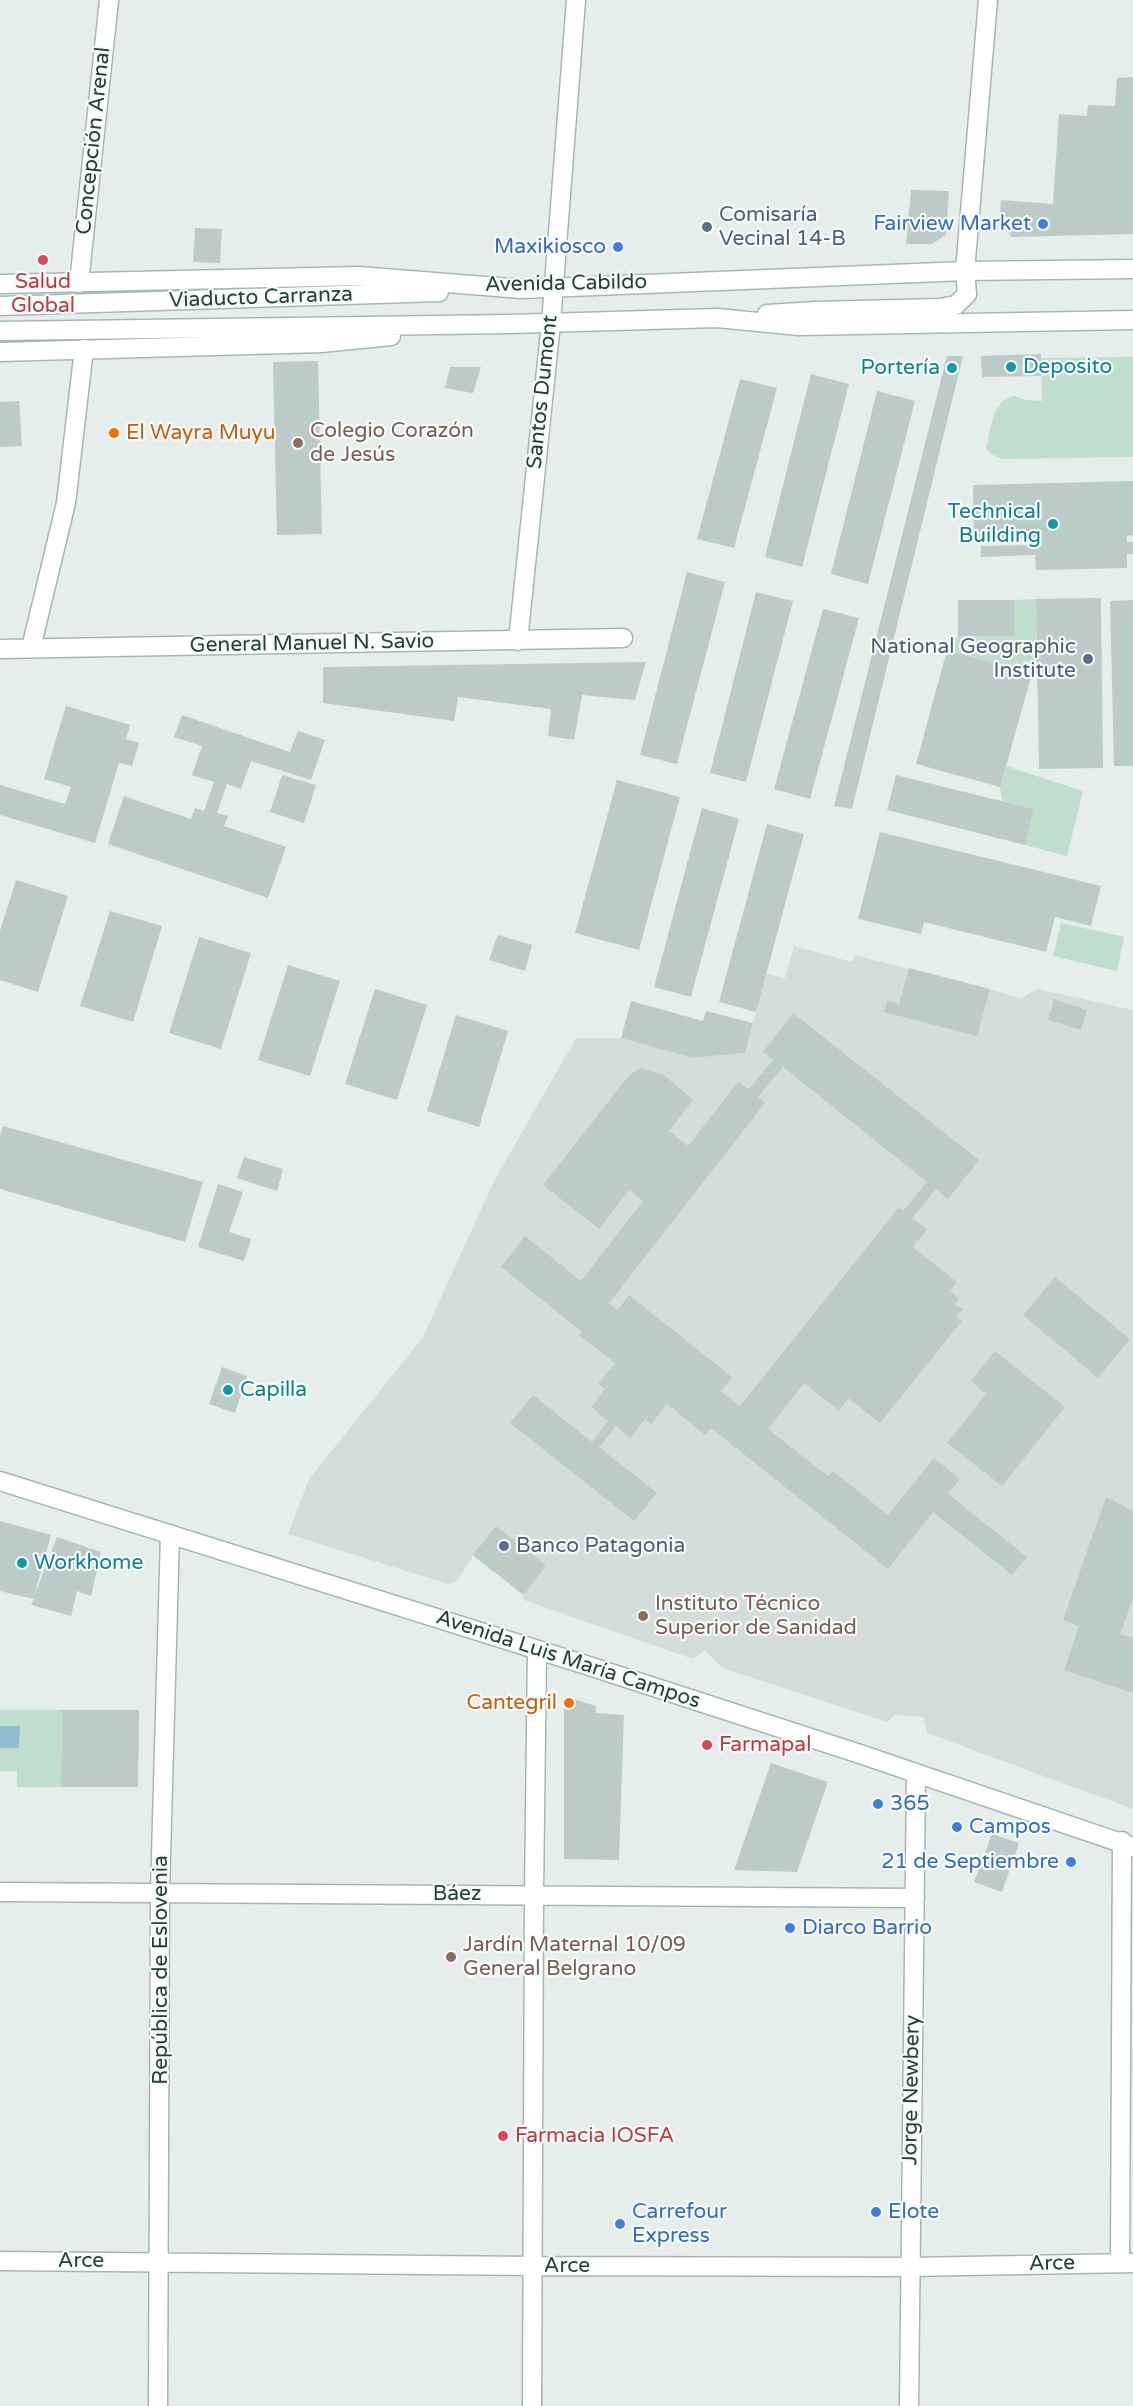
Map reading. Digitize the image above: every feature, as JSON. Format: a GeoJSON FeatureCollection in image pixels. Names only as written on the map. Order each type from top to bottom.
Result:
{"type":"FeatureCollection","features":[{"type":"Feature","properties":{"kind":"street","name":"Concepción Arenal"},"geometry":{"type":"LineString","coordinates":[[79,283],[109,0]]}},
{"type":"Feature","properties":{"kind":"street","name":"Santos Dumont"},"geometry":{"type":"LineString","coordinates":[[518,641],[550,323],[576,0]]}},
{"type":"Feature","properties":{"kind":"street"},"geometry":{"type":"LineString","coordinates":[[717,318],[816,311],[939,308],[956,305],[967,294],[965,271],[988,0]]}},
{"type":"Feature","properties":{"kind":"street","name":"Avenida Cabildo"},"geometry":{"type":"LineString","coordinates":[[0,284],[359,276],[522,290],[965,271],[1133,269]]}},
{"type":"Feature","properties":{"kind":"street","name":"Viaducto Carranza"},"geometry":{"type":"LineString","coordinates":[[0,306],[522,290]]}},
{"type":"Feature","properties":{"kind":"street","name":"Avenida Cabildo"},"geometry":{"type":"LineString","coordinates":[[0,352],[321,343],[515,324],[717,318],[799,326],[1133,320]]}},
{"type":"Feature","properties":{"kind":"street","name":"Viaducto Carranza"},"geometry":{"type":"LineString","coordinates":[[0,331],[515,324]]}},
{"type":"Feature","properties":{"kind":"street"},"geometry":{"type":"LineString","coordinates":[[31,648],[66,503],[84,349]]}},
{"type":"Feature","properties":{"kind":"street","name":"General Manuel N. Savio"},"geometry":{"type":"LineString","coordinates":[[0,649],[623,638]]}},
{"type":"Feature","properties":{"kind":"street","name":"Avenida Luis María Campos"},"geometry":{"type":"LineString","coordinates":[[0,1481],[537,1650],[1127,1844]]}},
{"type":"Feature","properties":{"kind":"street","name":"República de Eslovenia"},"geometry":{"type":"LineString","coordinates":[[158,2406],[160,1892],[170,1534]]}},
{"type":"Feature","properties":{"kind":"street"},"geometry":{"type":"LineString","coordinates":[[532,2406],[537,1650]]}},
{"type":"Feature","properties":{"kind":"street","name":"Jorge Newbery"},"geometry":{"type":"LineString","coordinates":[[909,2406],[916,1773]]}},
{"type":"Feature","properties":{"kind":"street"},"geometry":{"type":"LineString","coordinates":[[1126,2263],[1127,1844]]}},
{"type":"Feature","properties":{"kind":"street","name":"Báez"},"geometry":{"type":"LineString","coordinates":[[0,1892],[915,1898]]}},
{"type":"Feature","properties":{"kind":"street","name":"Arce"},"geometry":{"type":"LineString","coordinates":[[0,2261],[534,2266],[910,2266],[1126,2263]]}},
{"type":"Feature","properties":{"kind":"shaded area"},"geometry":{"type":"Polygon","coordinates":[[[794,946],[852,962],[855,955],[1021,998],[1037,989],[1133,1010],[1133,1809],[927,1733],[923,1717],[894,1715],[888,1722],[722,1668],[705,1650],[693,1659],[524,1600],[523,1595],[473,1556],[456,1582],[448,1584],[288,1534],[309,1479],[423,1337],[494,1181],[576,1038],[621,1038],[692,1058],[745,1053],[766,974],[785,978],[794,946]]]}},
{"type":"Feature","properties":{"kind":"green space"},"geometry":{"type":"Polygon","coordinates":[[[1133,357],[1133,457],[1002,459],[991,454],[986,448],[991,424],[1001,403],[1014,396],[1025,400],[1042,401],[1041,358],[1133,357]]]}},
{"type":"Feature","properties":{"kind":"green space"},"geometry":{"type":"Polygon","coordinates":[[[1036,599],[1037,673],[1032,674],[947,650],[958,636],[1014,636],[1014,600],[1036,599]]]}},
{"type":"Feature","properties":{"kind":"green space"},"geometry":{"type":"Polygon","coordinates":[[[1006,766],[1083,791],[1067,856],[1025,845],[1034,809],[1002,801],[1000,787],[1006,766]]]}},
{"type":"Feature","properties":{"kind":"green space"},"geometry":{"type":"Polygon","coordinates":[[[1061,923],[1124,937],[1117,971],[1053,956],[1061,923]]]}},
{"type":"Feature","properties":{"kind":"green space"},"geometry":{"type":"Polygon","coordinates":[[[0,1710],[62,1710],[61,1787],[17,1787],[17,1771],[0,1771],[0,1748],[19,1748],[20,1727],[0,1726],[0,1710]]]}},
{"type":"Feature","properties":{"kind":"water"},"geometry":{"type":"Polygon","coordinates":[[[0,1726],[20,1726],[19,1748],[0,1748],[0,1726]]]}},
{"type":"Feature","properties":{"kind":"building"},"geometry":{"type":"Polygon","coordinates":[[[1133,77],[1133,234],[1012,237],[999,222],[1001,200],[1053,204],[1059,114],[1087,116],[1088,105],[1115,106],[1117,78],[1133,77]]]}},
{"type":"Feature","properties":{"kind":"building"},"geometry":{"type":"Polygon","coordinates":[[[911,190],[949,191],[946,235],[932,244],[906,244],[911,190]]]}},
{"type":"Feature","properties":{"kind":"building"},"geometry":{"type":"Polygon","coordinates":[[[195,228],[222,229],[220,263],[193,262],[195,228]]]}},
{"type":"Feature","properties":{"kind":"building","name":"Deposito"},"geometry":{"type":"Polygon","coordinates":[[[1041,354],[1041,376],[982,377],[981,356],[1041,354]]]}},
{"type":"Feature","properties":{"kind":"building"},"geometry":{"type":"Polygon","coordinates":[[[947,356],[963,356],[852,809],[834,806],[947,356]]]}},
{"type":"Feature","properties":{"kind":"building"},"geometry":{"type":"Polygon","coordinates":[[[318,361],[322,534],[277,535],[273,362],[318,361]]]}},
{"type":"Feature","properties":{"kind":"building"},"geometry":{"type":"Polygon","coordinates":[[[450,367],[481,367],[473,393],[445,388],[450,367]]]}},
{"type":"Feature","properties":{"kind":"building"},"geometry":{"type":"Polygon","coordinates":[[[811,374],[849,384],[802,567],[765,557],[811,374]]]}},
{"type":"Feature","properties":{"kind":"building"},"geometry":{"type":"Polygon","coordinates":[[[740,379],[777,388],[734,548],[697,539],[740,379]]]}},
{"type":"Feature","properties":{"kind":"building"},"geometry":{"type":"Polygon","coordinates":[[[877,391],[915,401],[868,584],[831,574],[877,391]]]}},
{"type":"Feature","properties":{"kind":"building"},"geometry":{"type":"Polygon","coordinates":[[[19,401],[22,446],[0,447],[0,402],[19,401]]]}},
{"type":"Feature","properties":{"kind":"building","name":"Technical Building"},"geometry":{"type":"Polygon","coordinates":[[[1133,481],[1133,535],[1127,536],[1127,542],[1133,542],[1133,554],[1127,554],[1127,568],[1036,570],[1035,555],[981,557],[981,546],[1035,545],[1035,538],[974,539],[973,485],[1133,481]]]}},
{"type":"Feature","properties":{"kind":"building"},"geometry":{"type":"Polygon","coordinates":[[[687,572],[725,582],[677,764],[640,755],[687,572]]]}},
{"type":"Feature","properties":{"kind":"building"},"geometry":{"type":"Polygon","coordinates":[[[756,592],[793,601],[746,782],[710,773],[756,592]]]}},
{"type":"Feature","properties":{"kind":"building"},"geometry":{"type":"Polygon","coordinates":[[[1101,598],[1103,768],[1039,769],[1036,599],[1101,598]]]}},
{"type":"Feature","properties":{"kind":"building"},"geometry":{"type":"Polygon","coordinates":[[[958,600],[1014,600],[1014,636],[958,636],[958,600]]]}},
{"type":"Feature","properties":{"kind":"building"},"geometry":{"type":"Polygon","coordinates":[[[1133,600],[1133,766],[1114,766],[1110,601],[1133,600]]]}},
{"type":"Feature","properties":{"kind":"building"},"geometry":{"type":"Polygon","coordinates":[[[823,609],[859,618],[810,799],[774,789],[823,609]]]}},
{"type":"Feature","properties":{"kind":"building"},"geometry":{"type":"Polygon","coordinates":[[[947,650],[1032,674],[1000,787],[916,764],[947,650]]]}},
{"type":"Feature","properties":{"kind":"building"},"geometry":{"type":"Polygon","coordinates":[[[646,662],[635,700],[582,695],[574,740],[548,736],[551,709],[458,697],[454,721],[323,703],[323,667],[646,662]]]}},
{"type":"Feature","properties":{"kind":"building"},"geometry":{"type":"Polygon","coordinates":[[[66,706],[130,725],[126,739],[139,743],[132,766],[119,763],[95,843],[0,815],[0,785],[65,804],[71,787],[44,779],[66,706]]]}},
{"type":"Feature","properties":{"kind":"building"},"geometry":{"type":"Polygon","coordinates":[[[182,715],[290,752],[298,731],[325,740],[311,780],[251,761],[241,789],[227,784],[217,813],[228,816],[224,826],[286,847],[268,898],[108,844],[124,796],[191,819],[195,808],[204,811],[214,782],[192,775],[202,746],[174,737],[182,715]]]}},
{"type":"Feature","properties":{"kind":"building"},"geometry":{"type":"Polygon","coordinates":[[[282,775],[316,785],[304,823],[270,812],[282,775]]]}},
{"type":"Feature","properties":{"kind":"building"},"geometry":{"type":"Polygon","coordinates":[[[896,775],[1034,809],[1025,845],[887,810],[896,775]]]}},
{"type":"Feature","properties":{"kind":"building"},"geometry":{"type":"Polygon","coordinates":[[[617,780],[680,797],[639,950],[575,933],[617,780]]]}},
{"type":"Feature","properties":{"kind":"building"},"geometry":{"type":"Polygon","coordinates":[[[702,808],[739,819],[691,997],[654,987],[702,808]]]}},
{"type":"Feature","properties":{"kind":"building"},"geometry":{"type":"Polygon","coordinates":[[[767,824],[804,834],[756,1012],[719,1002],[767,824]]]}},
{"type":"Feature","properties":{"kind":"building"},"geometry":{"type":"Polygon","coordinates":[[[880,832],[1101,886],[1091,926],[1055,917],[1046,952],[924,922],[921,934],[858,919],[880,832]]]}},
{"type":"Feature","properties":{"kind":"building"},"geometry":{"type":"Polygon","coordinates":[[[16,880],[68,896],[38,992],[0,980],[0,931],[16,880]]]}},
{"type":"Feature","properties":{"kind":"building"},"geometry":{"type":"Polygon","coordinates":[[[110,911],[162,926],[133,1022],[80,1006],[110,911]]]}},
{"type":"Feature","properties":{"kind":"building"},"geometry":{"type":"Polygon","coordinates":[[[498,935],[532,945],[525,971],[489,960],[498,935]]]}},
{"type":"Feature","properties":{"kind":"building"},"geometry":{"type":"Polygon","coordinates":[[[199,937],[251,953],[221,1049],[169,1033],[199,937]]]}},
{"type":"Feature","properties":{"kind":"building"},"geometry":{"type":"Polygon","coordinates":[[[288,965],[340,981],[310,1076],[258,1060],[288,965]]]}},
{"type":"Feature","properties":{"kind":"building"},"geometry":{"type":"Polygon","coordinates":[[[909,968],[990,989],[977,1036],[884,1012],[887,1000],[899,1004],[909,968]]]}},
{"type":"Feature","properties":{"kind":"building"},"geometry":{"type":"Polygon","coordinates":[[[375,989],[427,1005],[397,1100],[345,1084],[375,989]]]}},
{"type":"Feature","properties":{"kind":"building"},"geometry":{"type":"Polygon","coordinates":[[[1054,999],[1087,1010],[1081,1030],[1048,1020],[1054,999]]]}},
{"type":"Feature","properties":{"kind":"building"},"geometry":{"type":"Polygon","coordinates":[[[631,1001],[703,1021],[706,1011],[753,1023],[745,1053],[692,1058],[621,1038],[631,1001]]]}},
{"type":"Feature","properties":{"kind":"building"},"geometry":{"type":"Polygon","coordinates":[[[793,1013],[979,1160],[948,1199],[936,1189],[912,1218],[927,1229],[913,1247],[957,1282],[950,1291],[959,1299],[955,1304],[963,1309],[956,1317],[962,1321],[880,1423],[848,1398],[839,1411],[804,1383],[768,1429],[828,1476],[833,1471],[888,1515],[934,1458],[960,1479],[948,1494],[1027,1557],[1012,1575],[933,1512],[888,1569],[711,1428],[705,1435],[667,1404],[651,1424],[645,1419],[630,1438],[616,1426],[599,1447],[657,1493],[634,1521],[510,1423],[533,1395],[592,1442],[608,1421],[591,1407],[605,1389],[598,1384],[615,1363],[579,1335],[582,1332],[501,1267],[525,1236],[581,1281],[643,1201],[629,1190],[599,1229],[543,1185],[630,1074],[641,1068],[664,1075],[693,1100],[669,1131],[688,1146],[738,1082],[749,1089],[773,1060],[763,1052],[793,1013]],[[783,1067],[758,1097],[765,1103],[609,1303],[618,1310],[629,1295],[732,1377],[721,1391],[740,1406],[899,1207],[903,1211],[927,1182],[783,1067]]]}},
{"type":"Feature","properties":{"kind":"building"},"geometry":{"type":"Polygon","coordinates":[[[456,1015],[508,1031],[479,1127],[427,1111],[456,1015]]]}},
{"type":"Feature","properties":{"kind":"building"},"geometry":{"type":"Polygon","coordinates":[[[3,1126],[203,1182],[185,1242],[0,1189],[0,1135],[3,1126]]]}},
{"type":"Feature","properties":{"kind":"building"},"geometry":{"type":"Polygon","coordinates":[[[244,1157],[283,1169],[277,1191],[237,1178],[244,1157]]]}},
{"type":"Feature","properties":{"kind":"building"},"geometry":{"type":"Polygon","coordinates":[[[218,1184],[243,1192],[229,1232],[251,1239],[244,1261],[198,1247],[218,1184]]]}},
{"type":"Feature","properties":{"kind":"building"},"geometry":{"type":"Polygon","coordinates":[[[1055,1277],[1130,1339],[1098,1378],[1023,1315],[1055,1277]]]}},
{"type":"Feature","properties":{"kind":"building"},"geometry":{"type":"Polygon","coordinates":[[[995,1351],[1065,1407],[1002,1486],[947,1443],[986,1394],[971,1381],[995,1351]]]}},
{"type":"Feature","properties":{"kind":"building","name":"Capilla"},"geometry":{"type":"Polygon","coordinates":[[[222,1367],[247,1376],[235,1413],[209,1404],[222,1367]]]}},
{"type":"Feature","properties":{"kind":"building"},"geometry":{"type":"Polygon","coordinates":[[[1106,1497],[1133,1511],[1133,1598],[1120,1634],[1133,1638],[1133,1693],[1064,1670],[1079,1626],[1063,1620],[1106,1497]]]}},
{"type":"Feature","properties":{"kind":"building"},"geometry":{"type":"Polygon","coordinates":[[[0,1521],[51,1535],[34,1596],[57,1537],[101,1552],[91,1596],[77,1591],[71,1616],[31,1605],[34,1599],[0,1591],[0,1521]]]}},
{"type":"Feature","properties":{"kind":"building"},"geometry":{"type":"Polygon","coordinates":[[[496,1526],[546,1565],[524,1595],[473,1555],[496,1526]]]}},
{"type":"Feature","properties":{"kind":"building"},"geometry":{"type":"Polygon","coordinates":[[[570,1698],[596,1706],[596,1713],[624,1715],[619,1860],[564,1859],[564,1703],[570,1698]]]}},
{"type":"Feature","properties":{"kind":"building"},"geometry":{"type":"Polygon","coordinates":[[[62,1710],[139,1710],[138,1787],[61,1787],[62,1710]]]}},
{"type":"Feature","properties":{"kind":"building"},"geometry":{"type":"Polygon","coordinates":[[[771,1763],[828,1782],[797,1872],[734,1870],[771,1763]]]}},
{"type":"Feature","properties":{"kind":"building"},"geometry":{"type":"Polygon","coordinates":[[[992,1834],[1019,1843],[1002,1892],[974,1882],[992,1834]]]}},
{"type":"Feature","properties":{"kind":"place","name":"Fairview Market"},"geometry":{"type":"Point","coordinates":[1043,224]}},
{"type":"Feature","properties":{"kind":"place","name":"Comisaría Vecinal 14-B"},"geometry":{"type":"Point","coordinates":[707,227]}},
{"type":"Feature","properties":{"kind":"place","name":"Maxikiosco"},"geometry":{"type":"Point","coordinates":[618,247]}},
{"type":"Feature","properties":{"kind":"place","name":"Salud Global"},"geometry":{"type":"Point","coordinates":[43,260]}},
{"type":"Feature","properties":{"kind":"place","name":"Deposito"},"geometry":{"type":"Point","coordinates":[1011,367]}},
{"type":"Feature","properties":{"kind":"place","name":"Portería"},"geometry":{"type":"Point","coordinates":[952,368]}},
{"type":"Feature","properties":{"kind":"place","name":"El Wayra Muyu"},"geometry":{"type":"Point","coordinates":[114,433]}},
{"type":"Feature","properties":{"kind":"place","name":"Colegio Corazón de Jesús"},"geometry":{"type":"Point","coordinates":[298,443]}},
{"type":"Feature","properties":{"kind":"place","name":"Technical Building"},"geometry":{"type":"Point","coordinates":[1053,524]}},
{"type":"Feature","properties":{"kind":"place","name":"National Geographic Institute"},"geometry":{"type":"Point","coordinates":[1088,659]}},
{"type":"Feature","properties":{"kind":"place","name":"Capilla"},"geometry":{"type":"Point","coordinates":[228,1390]}},
{"type":"Feature","properties":{"kind":"place","name":"Banco Patagonia"},"geometry":{"type":"Point","coordinates":[504,1546]}},
{"type":"Feature","properties":{"kind":"place","name":"Workhome"},"geometry":{"type":"Point","coordinates":[22,1563]}},
{"type":"Feature","properties":{"kind":"place","name":"Instituto Técnico Superior de Sanidad"},"geometry":{"type":"Point","coordinates":[643,1616]}},
{"type":"Feature","properties":{"kind":"place","name":"Cantegril"},"geometry":{"type":"Point","coordinates":[569,1703]}},
{"type":"Feature","properties":{"kind":"place","name":"Farmapal"},"geometry":{"type":"Point","coordinates":[707,1745]}},
{"type":"Feature","properties":{"kind":"place","name":"365"},"geometry":{"type":"Point","coordinates":[878,1804]}},
{"type":"Feature","properties":{"kind":"place","name":"Campos"},"geometry":{"type":"Point","coordinates":[957,1827]}},
{"type":"Feature","properties":{"kind":"place","name":"21 de Septiembre"},"geometry":{"type":"Point","coordinates":[1071,1862]}},
{"type":"Feature","properties":{"kind":"place","name":"Diarco Barrio"},"geometry":{"type":"Point","coordinates":[790,1928]}},
{"type":"Feature","properties":{"kind":"place","name":"Jardín Maternal 10/09 General Belgrano"},"geometry":{"type":"Point","coordinates":[451,1957]}},
{"type":"Feature","properties":{"kind":"place","name":"Farmacia IOSFA"},"geometry":{"type":"Point","coordinates":[503,2136]}},
{"type":"Feature","properties":{"kind":"place","name":"Elote"},"geometry":{"type":"Point","coordinates":[876,2212]}},
{"type":"Feature","properties":{"kind":"place","name":"Carrefour Express"},"geometry":{"type":"Point","coordinates":[620,2224]}}]}
